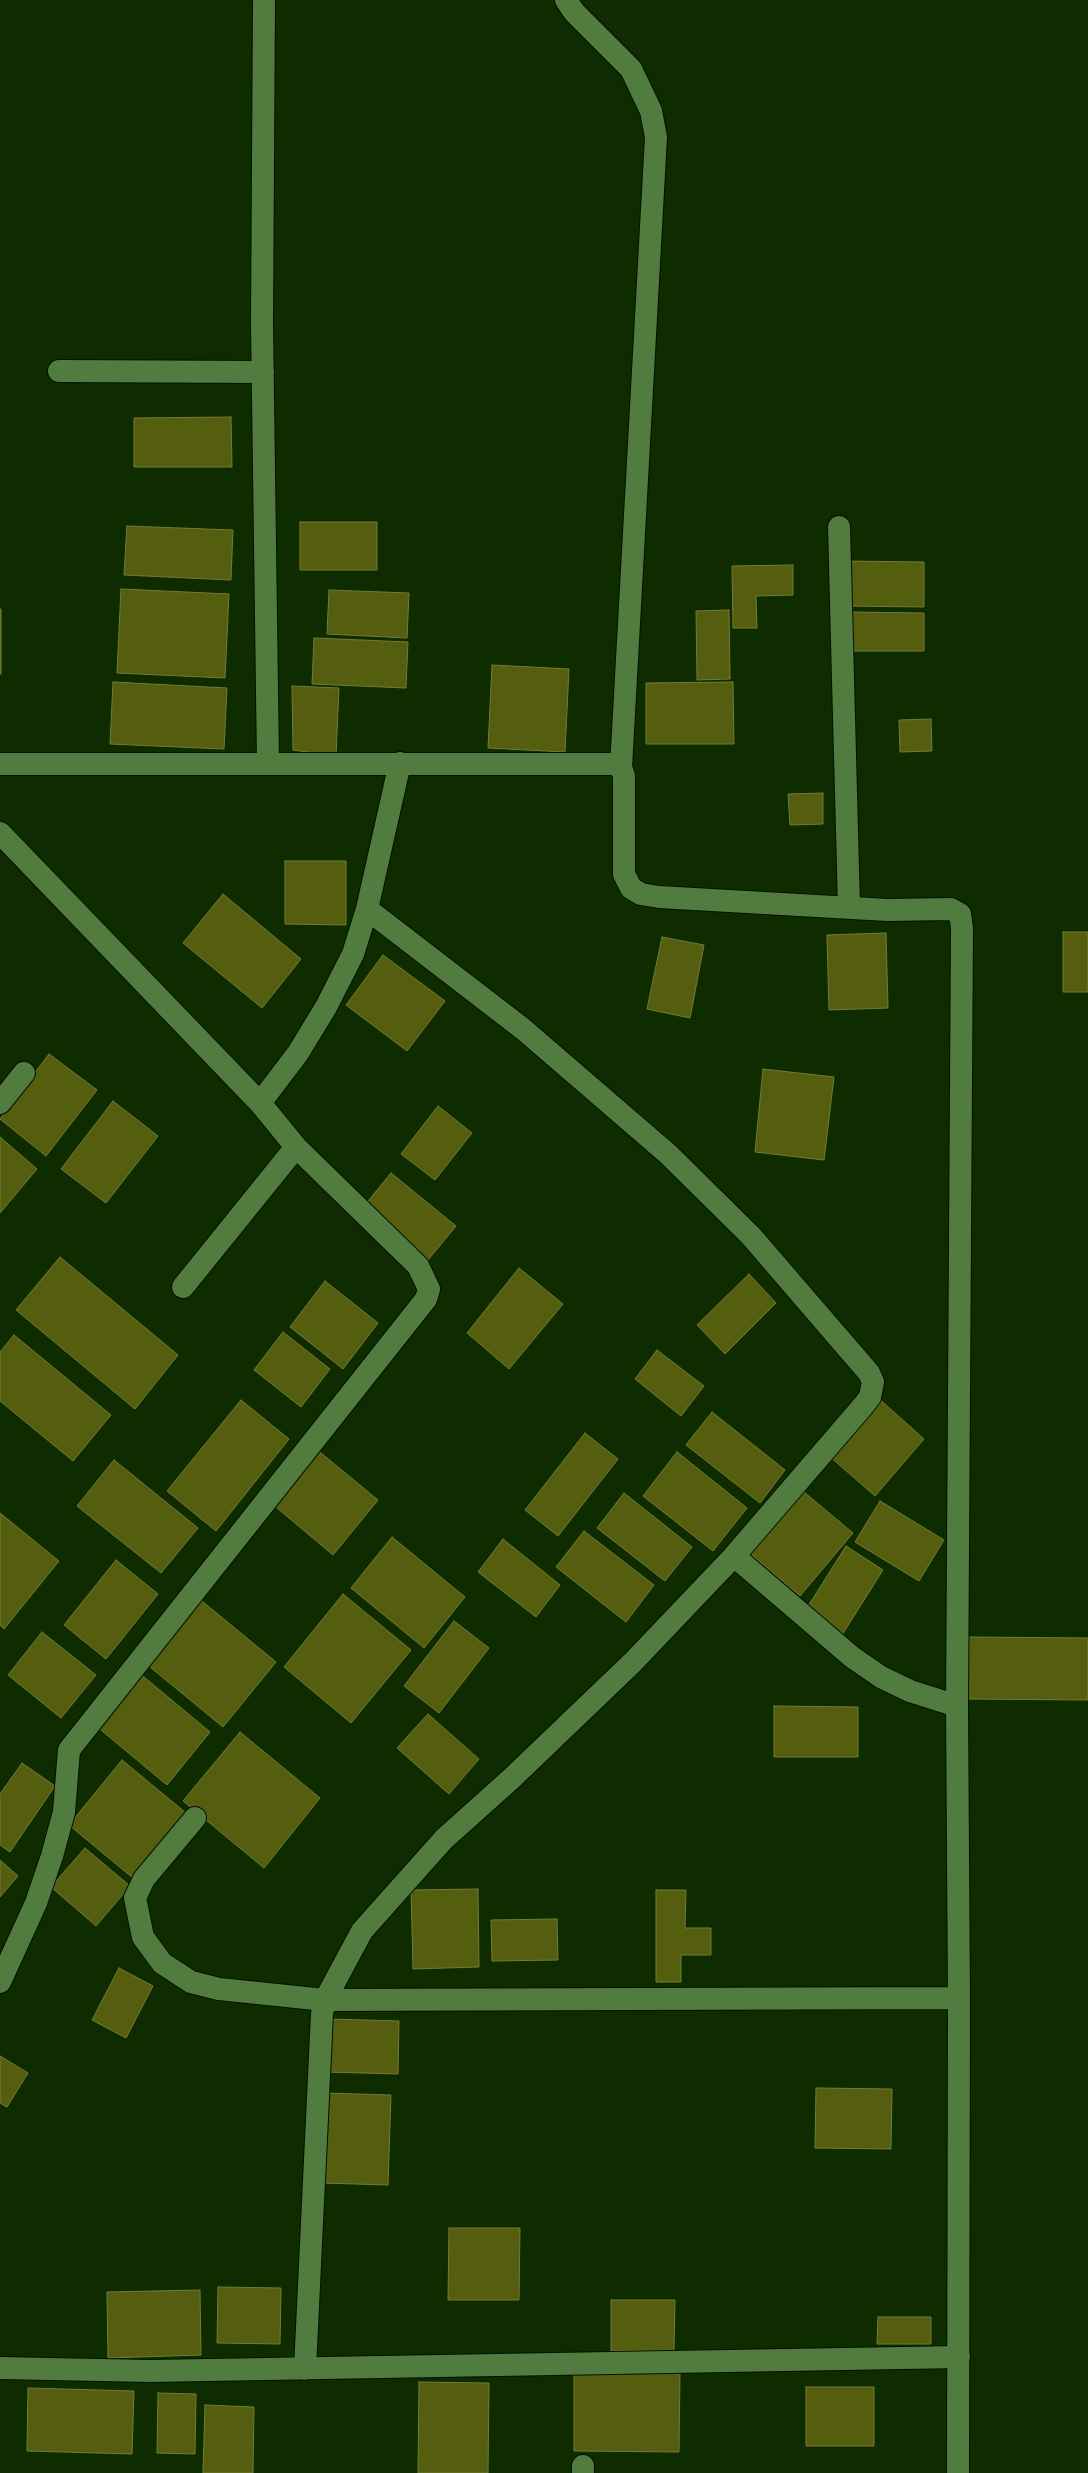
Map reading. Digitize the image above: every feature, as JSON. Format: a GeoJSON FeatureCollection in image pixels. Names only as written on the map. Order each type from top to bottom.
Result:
{"type":"FeatureCollection","features":[{"type":"Feature","properties":{"kind":"street"},"geometry":{"type":"LineString","coordinates":[[264,0],[261,147],[268,764]]}},
{"type":"Feature","properties":{"kind":"street"},"geometry":{"type":"LineString","coordinates":[[566,0],[574,12],[630,69],[651,111],[656,137],[621,767],[624,776],[624,874],[631,888],[641,894],[659,897],[887,910],[951,909],[960,914],[962,928],[957,1706],[959,1998],[958,2473]]}},
{"type":"Feature","properties":{"kind":"street"},"geometry":{"type":"LineString","coordinates":[[59,370],[263,372]]}},
{"type":"Feature","properties":{"kind":"street"},"geometry":{"type":"LineString","coordinates":[[839,527],[849,907]]}},
{"type":"Feature","properties":{"kind":"street"},"geometry":{"type":"LineString","coordinates":[[260,1104],[298,1053],[326,1007],[353,954],[367,909],[400,763]]}},
{"type":"Feature","properties":{"kind":"street"},"geometry":{"type":"LineString","coordinates":[[0,764],[613,764],[621,767]]}},
{"type":"Feature","properties":{"kind":"street"},"geometry":{"type":"LineString","coordinates":[[0,833],[260,1104],[296,1147],[418,1266],[429,1288],[426,1299],[70,1750],[64,1812],[52,1856],[36,1903],[0,1982]]}},
{"type":"Feature","properties":{"kind":"street"},"geometry":{"type":"LineString","coordinates":[[305,2369],[322,2014],[325,2000],[362,1931],[444,1839],[512,1778],[633,1662],[734,1556],[863,1406],[873,1389],[874,1382],[869,1374],[751,1236],[668,1154],[523,1029],[367,909]]}},
{"type":"Feature","properties":{"kind":"street"},"geometry":{"type":"LineString","coordinates":[[0,1103],[24,1073]]}},
{"type":"Feature","properties":{"kind":"street"},"geometry":{"type":"LineString","coordinates":[[183,1288],[296,1147]]}},
{"type":"Feature","properties":{"kind":"street"},"geometry":{"type":"LineString","coordinates":[[734,1556],[852,1657],[881,1677],[910,1691],[957,1706]]}},
{"type":"Feature","properties":{"kind":"street"},"geometry":{"type":"LineString","coordinates":[[195,1818],[144,1879],[135,1898],[143,1937],[162,1962],[191,1982],[219,1989],[325,2000],[959,1998]]}},
{"type":"Feature","properties":{"kind":"street"},"geometry":{"type":"LineString","coordinates":[[0,2368],[150,2371],[958,2357]]}},
{"type":"Feature","properties":{"kind":"building"},"geometry":{"type":"Polygon","coordinates":[[[231,417],[232,467],[134,467],[134,418],[231,417]]]}},
{"type":"Feature","properties":{"kind":"building"},"geometry":{"type":"Polygon","coordinates":[[[300,522],[377,522],[377,570],[300,570],[300,522]]]}},
{"type":"Feature","properties":{"kind":"building"},"geometry":{"type":"Polygon","coordinates":[[[127,526],[233,530],[231,580],[124,575],[127,526]]]}},
{"type":"Feature","properties":{"kind":"building"},"geometry":{"type":"Polygon","coordinates":[[[844,561],[924,562],[924,607],[844,606],[844,561]]]}},
{"type":"Feature","properties":{"kind":"building"},"geometry":{"type":"Polygon","coordinates":[[[793,565],[793,595],[756,596],[757,628],[733,628],[732,566],[793,565]]]}},
{"type":"Feature","properties":{"kind":"building"},"geometry":{"type":"Polygon","coordinates":[[[121,589],[229,594],[225,678],[117,673],[121,589]]]}},
{"type":"Feature","properties":{"kind":"building"},"geometry":{"type":"Polygon","coordinates":[[[329,590],[409,593],[407,638],[327,634],[329,590]]]}},
{"type":"Feature","properties":{"kind":"building"},"geometry":{"type":"Polygon","coordinates":[[[1,609],[1,674],[0,674],[1,609]]]}},
{"type":"Feature","properties":{"kind":"building"},"geometry":{"type":"Polygon","coordinates":[[[729,610],[730,679],[697,680],[696,611],[729,610]]]}},
{"type":"Feature","properties":{"kind":"building"},"geometry":{"type":"Polygon","coordinates":[[[848,612],[924,613],[924,651],[847,651],[848,612]]]}},
{"type":"Feature","properties":{"kind":"building"},"geometry":{"type":"Polygon","coordinates":[[[314,638],[408,642],[406,688],[312,684],[314,638]]]}},
{"type":"Feature","properties":{"kind":"building"},"geometry":{"type":"Polygon","coordinates":[[[492,665],[569,669],[565,752],[488,748],[492,665]]]}},
{"type":"Feature","properties":{"kind":"building"},"geometry":{"type":"Polygon","coordinates":[[[113,682],[227,688],[224,749],[110,744],[113,682]]]}},
{"type":"Feature","properties":{"kind":"building"},"geometry":{"type":"Polygon","coordinates":[[[733,682],[734,744],[646,744],[646,683],[733,682]]]}},
{"type":"Feature","properties":{"kind":"building"},"geometry":{"type":"Polygon","coordinates":[[[292,686],[339,688],[336,756],[293,750],[292,686]]]}},
{"type":"Feature","properties":{"kind":"building"},"geometry":{"type":"Polygon","coordinates":[[[931,719],[932,751],[900,752],[899,720],[931,719]]]}},
{"type":"Feature","properties":{"kind":"building"},"geometry":{"type":"Polygon","coordinates":[[[823,793],[823,824],[790,825],[788,794],[823,793]]]}},
{"type":"Feature","properties":{"kind":"building"},"geometry":{"type":"Polygon","coordinates":[[[285,861],[346,861],[346,925],[285,924],[285,861]]]}},
{"type":"Feature","properties":{"kind":"building"},"geometry":{"type":"Polygon","coordinates":[[[223,894],[301,959],[262,1008],[183,943],[223,894]]]}},
{"type":"Feature","properties":{"kind":"building"},"geometry":{"type":"Polygon","coordinates":[[[1063,932],[1088,932],[1088,992],[1063,992],[1063,932]]]}},
{"type":"Feature","properties":{"kind":"building"},"geometry":{"type":"Polygon","coordinates":[[[886,933],[888,1008],[829,1010],[827,935],[886,933]]]}},
{"type":"Feature","properties":{"kind":"building"},"geometry":{"type":"Polygon","coordinates":[[[662,937],[704,945],[690,1018],[647,1009],[662,937]]]}},
{"type":"Feature","properties":{"kind":"building"},"geometry":{"type":"Polygon","coordinates":[[[383,955],[445,1001],[407,1051],[346,1005],[383,955]]]}},
{"type":"Feature","properties":{"kind":"building"},"geometry":{"type":"Polygon","coordinates":[[[49,1054],[97,1090],[46,1156],[0,1119],[49,1054]]]}},
{"type":"Feature","properties":{"kind":"building"},"geometry":{"type":"Polygon","coordinates":[[[763,1069],[834,1077],[824,1160],[755,1152],[763,1069]]]}},
{"type":"Feature","properties":{"kind":"building"},"geometry":{"type":"Polygon","coordinates":[[[113,1101],[158,1136],[106,1203],[61,1169],[113,1101]]]}},
{"type":"Feature","properties":{"kind":"building"},"geometry":{"type":"Polygon","coordinates":[[[438,1106],[472,1133],[435,1180],[401,1154],[438,1106]]]}},
{"type":"Feature","properties":{"kind":"building"},"geometry":{"type":"Polygon","coordinates":[[[0,1137],[37,1169],[0,1213],[0,1137]]]}},
{"type":"Feature","properties":{"kind":"building"},"geometry":{"type":"Polygon","coordinates":[[[391,1173],[456,1226],[428,1260],[364,1206],[391,1173]]]}},
{"type":"Feature","properties":{"kind":"building"},"geometry":{"type":"Polygon","coordinates":[[[60,1257],[178,1355],[135,1409],[16,1310],[60,1257]]]}},
{"type":"Feature","properties":{"kind":"building"},"geometry":{"type":"Polygon","coordinates":[[[519,1268],[563,1304],[509,1369],[467,1333],[519,1268]]]}},
{"type":"Feature","properties":{"kind":"building"},"geometry":{"type":"Polygon","coordinates":[[[749,1274],[776,1303],[725,1354],[697,1325],[749,1274]]]}},
{"type":"Feature","properties":{"kind":"building"},"geometry":{"type":"Polygon","coordinates":[[[325,1281],[378,1323],[343,1369],[290,1327],[325,1281]]]}},
{"type":"Feature","properties":{"kind":"building"},"geometry":{"type":"Polygon","coordinates":[[[283,1332],[330,1369],[301,1407],[254,1370],[283,1332]]]}},
{"type":"Feature","properties":{"kind":"building"},"geometry":{"type":"Polygon","coordinates":[[[14,1335],[111,1415],[73,1461],[0,1401],[0,1352],[14,1335]]]}},
{"type":"Feature","properties":{"kind":"building"},"geometry":{"type":"Polygon","coordinates":[[[657,1350],[704,1386],[681,1416],[635,1379],[657,1350]]]}},
{"type":"Feature","properties":{"kind":"building"},"geometry":{"type":"Polygon","coordinates":[[[877,1397],[924,1439],[875,1496],[828,1455],[877,1397]]]}},
{"type":"Feature","properties":{"kind":"building"},"geometry":{"type":"Polygon","coordinates":[[[241,1400],[289,1439],[216,1531],[167,1491],[241,1400]]]}},
{"type":"Feature","properties":{"kind":"building"},"geometry":{"type":"Polygon","coordinates":[[[712,1412],[785,1470],[760,1503],[686,1445],[712,1412]]]}},
{"type":"Feature","properties":{"kind":"building"},"geometry":{"type":"Polygon","coordinates":[[[585,1433],[618,1459],[558,1536],[525,1510],[585,1433]]]}},
{"type":"Feature","properties":{"kind":"building"},"geometry":{"type":"Polygon","coordinates":[[[315,1448],[378,1500],[333,1555],[270,1502],[315,1448]]]}},
{"type":"Feature","properties":{"kind":"building"},"geometry":{"type":"Polygon","coordinates":[[[677,1452],[747,1508],[713,1551],[643,1496],[677,1452]]]}},
{"type":"Feature","properties":{"kind":"building"},"geometry":{"type":"Polygon","coordinates":[[[114,1460],[198,1528],[161,1573],[77,1506],[114,1460]]]}},
{"type":"Feature","properties":{"kind":"building"},"geometry":{"type":"Polygon","coordinates":[[[798,1487],[853,1533],[800,1596],[746,1550],[798,1487]]]}},
{"type":"Feature","properties":{"kind":"building"},"geometry":{"type":"Polygon","coordinates":[[[624,1493],[692,1547],[665,1581],[597,1528],[624,1493]]]}},
{"type":"Feature","properties":{"kind":"building"},"geometry":{"type":"Polygon","coordinates":[[[880,1501],[944,1540],[919,1581],[855,1542],[880,1501]]]}},
{"type":"Feature","properties":{"kind":"building"},"geometry":{"type":"Polygon","coordinates":[[[0,1513],[59,1561],[4,1629],[0,1625],[0,1513]]]}},
{"type":"Feature","properties":{"kind":"building"},"geometry":{"type":"Polygon","coordinates":[[[584,1531],[654,1585],[626,1622],[556,1567],[584,1531]]]}},
{"type":"Feature","properties":{"kind":"building"},"geometry":{"type":"Polygon","coordinates":[[[392,1537],[465,1597],[424,1648],[351,1588],[392,1537]]]}},
{"type":"Feature","properties":{"kind":"building"},"geometry":{"type":"Polygon","coordinates":[[[503,1539],[560,1585],[536,1617],[478,1572],[503,1539]]]}},
{"type":"Feature","properties":{"kind":"building"},"geometry":{"type":"Polygon","coordinates":[[[846,1546],[883,1570],[842,1635],[805,1611],[846,1546]]]}},
{"type":"Feature","properties":{"kind":"building"},"geometry":{"type":"Polygon","coordinates":[[[116,1560],[158,1594],[106,1659],[64,1625],[116,1560]]]}},
{"type":"Feature","properties":{"kind":"building"},"geometry":{"type":"Polygon","coordinates":[[[343,1594],[411,1650],[351,1723],[284,1667],[343,1594]]]}},
{"type":"Feature","properties":{"kind":"building"},"geometry":{"type":"Polygon","coordinates":[[[197,1597],[276,1662],[223,1727],[144,1662],[197,1597]]]}},
{"type":"Feature","properties":{"kind":"building"},"geometry":{"type":"Polygon","coordinates":[[[454,1621],[489,1648],[439,1713],[404,1686],[454,1621]]]}},
{"type":"Feature","properties":{"kind":"building"},"geometry":{"type":"Polygon","coordinates":[[[42,1632],[96,1675],[61,1718],[8,1675],[42,1632]]]}},
{"type":"Feature","properties":{"kind":"building"},"geometry":{"type":"Polygon","coordinates":[[[968,1637],[1088,1638],[1088,1700],[968,1699],[968,1637]]]}},
{"type":"Feature","properties":{"kind":"building"},"geometry":{"type":"Polygon","coordinates":[[[138,1672],[210,1732],[167,1785],[95,1725],[138,1672]]]}},
{"type":"Feature","properties":{"kind":"building"},"geometry":{"type":"Polygon","coordinates":[[[774,1706],[858,1707],[858,1757],[774,1757],[774,1706]]]}},
{"type":"Feature","properties":{"kind":"building"},"geometry":{"type":"Polygon","coordinates":[[[428,1714],[479,1759],[449,1794],[397,1748],[428,1714]]]}},
{"type":"Feature","properties":{"kind":"building"},"geometry":{"type":"Polygon","coordinates":[[[240,1732],[320,1798],[264,1868],[183,1801],[240,1732]]]}},
{"type":"Feature","properties":{"kind":"building"},"geometry":{"type":"Polygon","coordinates":[[[122,1760],[186,1813],[133,1878],[69,1825],[122,1760]]]}},
{"type":"Feature","properties":{"kind":"building"},"geometry":{"type":"Polygon","coordinates":[[[22,1763],[55,1786],[10,1852],[0,1845],[0,1794],[22,1763]]]}},
{"type":"Feature","properties":{"kind":"building"},"geometry":{"type":"Polygon","coordinates":[[[85,1848],[130,1886],[96,1926],[51,1887],[85,1848]]]}},
{"type":"Feature","properties":{"kind":"building"},"geometry":{"type":"Polygon","coordinates":[[[0,1860],[18,1876],[0,1897],[0,1860]]]}},
{"type":"Feature","properties":{"kind":"building"},"geometry":{"type":"Polygon","coordinates":[[[478,1889],[479,1967],[413,1969],[411,1890],[478,1889]]]}},
{"type":"Feature","properties":{"kind":"building"},"geometry":{"type":"Polygon","coordinates":[[[656,1890],[686,1890],[685,1928],[711,1928],[711,1955],[681,1955],[681,1982],[656,1982],[656,1890]]]}},
{"type":"Feature","properties":{"kind":"building"},"geometry":{"type":"Polygon","coordinates":[[[557,1919],[558,1960],[492,1961],[491,1920],[557,1919]]]}},
{"type":"Feature","properties":{"kind":"building"},"geometry":{"type":"Polygon","coordinates":[[[119,1968],[153,1986],[126,2038],[92,2020],[119,1968]]]}},
{"type":"Feature","properties":{"kind":"building"},"geometry":{"type":"Polygon","coordinates":[[[328,2019],[399,2021],[398,2074],[326,2072],[328,2019]]]}},
{"type":"Feature","properties":{"kind":"building"},"geometry":{"type":"Polygon","coordinates":[[[0,2056],[28,2073],[7,2107],[0,2103],[0,2056]]]}},
{"type":"Feature","properties":{"kind":"building"},"geometry":{"type":"Polygon","coordinates":[[[816,2088],[892,2089],[891,2149],[815,2148],[816,2088]]]}},
{"type":"Feature","properties":{"kind":"building"},"geometry":{"type":"Polygon","coordinates":[[[324,2093],[391,2095],[388,2185],[322,2183],[324,2093]]]}},
{"type":"Feature","properties":{"kind":"building"},"geometry":{"type":"Polygon","coordinates":[[[449,2228],[520,2228],[519,2300],[448,2300],[449,2228]]]}},
{"type":"Feature","properties":{"kind":"building"},"geometry":{"type":"Polygon","coordinates":[[[218,2287],[281,2288],[280,2344],[217,2343],[218,2287]]]}},
{"type":"Feature","properties":{"kind":"building"},"geometry":{"type":"Polygon","coordinates":[[[200,2290],[201,2355],[108,2358],[107,2292],[200,2290]]]}},
{"type":"Feature","properties":{"kind":"building"},"geometry":{"type":"Polygon","coordinates":[[[611,2300],[675,2300],[674,2351],[611,2351],[611,2300]]]}},
{"type":"Feature","properties":{"kind":"building"},"geometry":{"type":"Polygon","coordinates":[[[878,2317],[931,2317],[931,2344],[877,2344],[878,2317]]]}},
{"type":"Feature","properties":{"kind":"building"},"geometry":{"type":"Polygon","coordinates":[[[574,2371],[680,2371],[679,2452],[574,2451],[574,2371]]]}},
{"type":"Feature","properties":{"kind":"building"},"geometry":{"type":"Polygon","coordinates":[[[419,2382],[489,2383],[488,2473],[418,2473],[419,2382]]]}},
{"type":"Feature","properties":{"kind":"building"},"geometry":{"type":"Polygon","coordinates":[[[806,2387],[874,2387],[874,2446],[806,2446],[806,2387]]]}},
{"type":"Feature","properties":{"kind":"building"},"geometry":{"type":"Polygon","coordinates":[[[28,2388],[134,2391],[132,2454],[27,2451],[28,2388]]]}},
{"type":"Feature","properties":{"kind":"building"},"geometry":{"type":"Polygon","coordinates":[[[158,2393],[196,2394],[195,2454],[157,2453],[158,2393]]]}},
{"type":"Feature","properties":{"kind":"building"},"geometry":{"type":"Polygon","coordinates":[[[205,2405],[254,2407],[253,2473],[203,2473],[205,2405]]]}}]}
